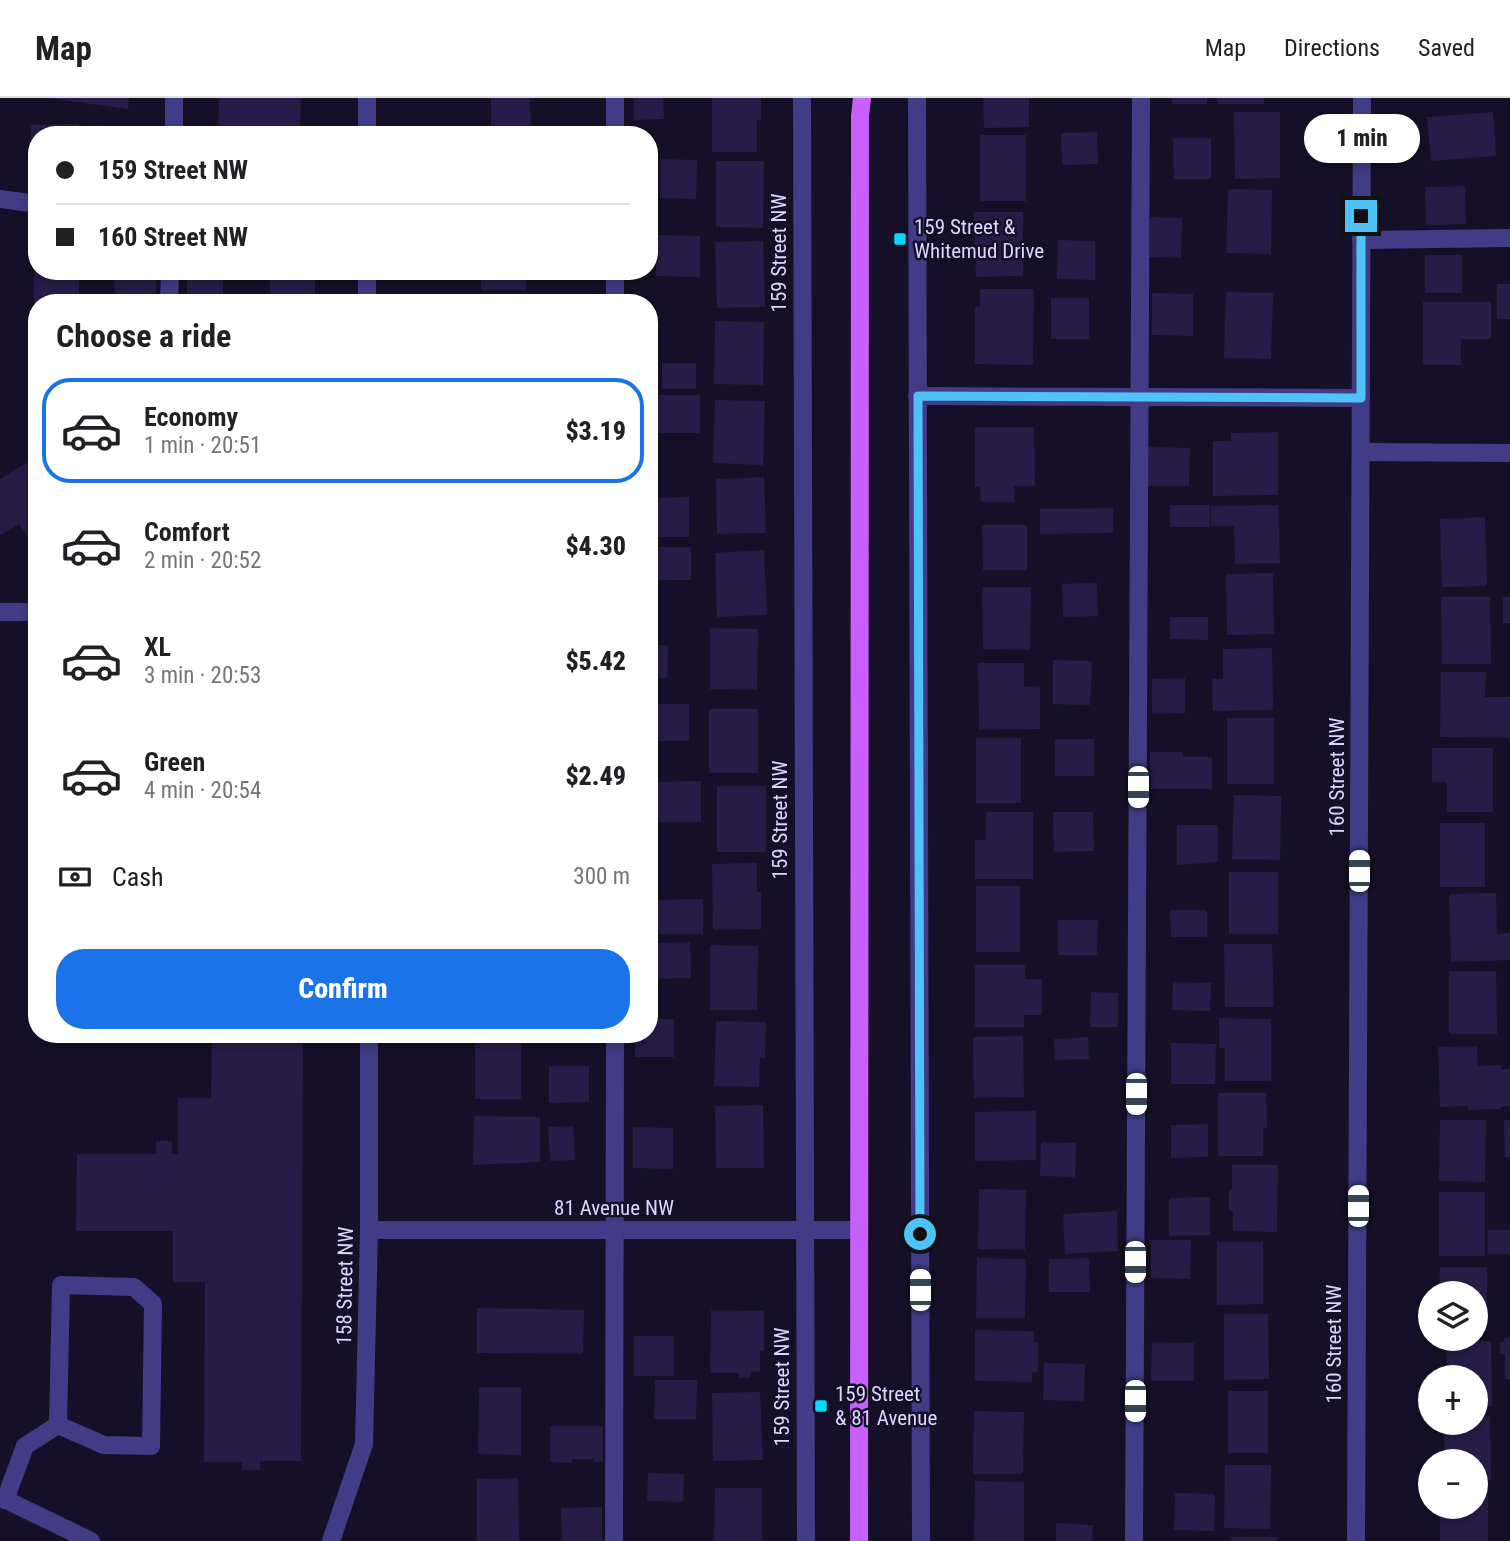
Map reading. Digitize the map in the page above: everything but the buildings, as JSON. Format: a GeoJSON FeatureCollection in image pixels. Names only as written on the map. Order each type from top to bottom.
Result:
{"type":"FeatureCollection","features":[{"type":"Feature","properties":{"kind":"main road"},"geometry":{"type":"LineString","coordinates":[[859,1541],[860,104]]}},
{"type":"Feature","properties":{"kind":"street"},"geometry":{"type":"LineString","coordinates":[[174,98],[174,126]]}},
{"type":"Feature","properties":{"kind":"street"},"geometry":{"type":"LineString","coordinates":[[367,98],[367,126]]}},
{"type":"Feature","properties":{"kind":"street"},"geometry":{"type":"LineString","coordinates":[[615,98],[615,126]]}},
{"type":"Feature","properties":{"kind":"street","name":"159 Street NW"},"geometry":{"type":"LineString","coordinates":[[802,98],[806,1541]]}},
{"type":"Feature","properties":{"kind":"street"},"geometry":{"type":"LineString","coordinates":[[917,98],[921,1541]]}},
{"type":"Feature","properties":{"kind":"street"},"geometry":{"type":"LineString","coordinates":[[1134,1541],[1141,98]]}},
{"type":"Feature","properties":{"kind":"street","name":"160 Street NW"},"geometry":{"type":"LineString","coordinates":[[1356,1541],[1362,98]]}},
{"type":"Feature","properties":{"kind":"street"},"geometry":{"type":"LineString","coordinates":[[0,199],[28,203]]}},
{"type":"Feature","properties":{"kind":"street"},"geometry":{"type":"LineString","coordinates":[[1361,240],[1510,238]]}},
{"type":"Feature","properties":{"kind":"street"},"geometry":{"type":"LineString","coordinates":[[918,396],[1361,398]]}},
{"type":"Feature","properties":{"kind":"street"},"geometry":{"type":"LineString","coordinates":[[1361,452],[1510,453]]}},
{"type":"Feature","properties":{"kind":"street"},"geometry":{"type":"LineString","coordinates":[[0,612],[28,612]]}},
{"type":"Feature","properties":{"kind":"street","name":"158 Street NW"},"geometry":{"type":"LineString","coordinates":[[333,1539],[364,1444],[369,1230],[369,1043]]}},
{"type":"Feature","properties":{"kind":"street"},"geometry":{"type":"LineString","coordinates":[[614,1541],[615,1043]]}},
{"type":"Feature","properties":{"kind":"street","name":"81 Avenue NW"},"geometry":{"type":"LineString","coordinates":[[369,1230],[859,1230]]}},
{"type":"Feature","properties":{"kind":"street"},"geometry":{"type":"LineString","coordinates":[[61,1285],[134,1287],[153,1304],[151,1446],[104,1445],[58,1425],[61,1285]]}},
{"type":"Feature","properties":{"kind":"street"},"geometry":{"type":"LineString","coordinates":[[58,1425],[25,1446],[3,1498],[91,1541]]}},
{"type":"Feature","properties":{"kind":"place","name":"159 Street & Whitemud Drive"},"geometry":{"type":"Point","coordinates":[900,239]}},
{"type":"Feature","properties":{"kind":"place","name":"159 Street & 81 Avenue"},"geometry":{"type":"Point","coordinates":[821,1406]}},
{"type":"Feature","properties":{"kind":"route"},"geometry":{"type":"LineString","coordinates":[[920,1234],[918,396],[1361,398],[1361,216]]}}]}
